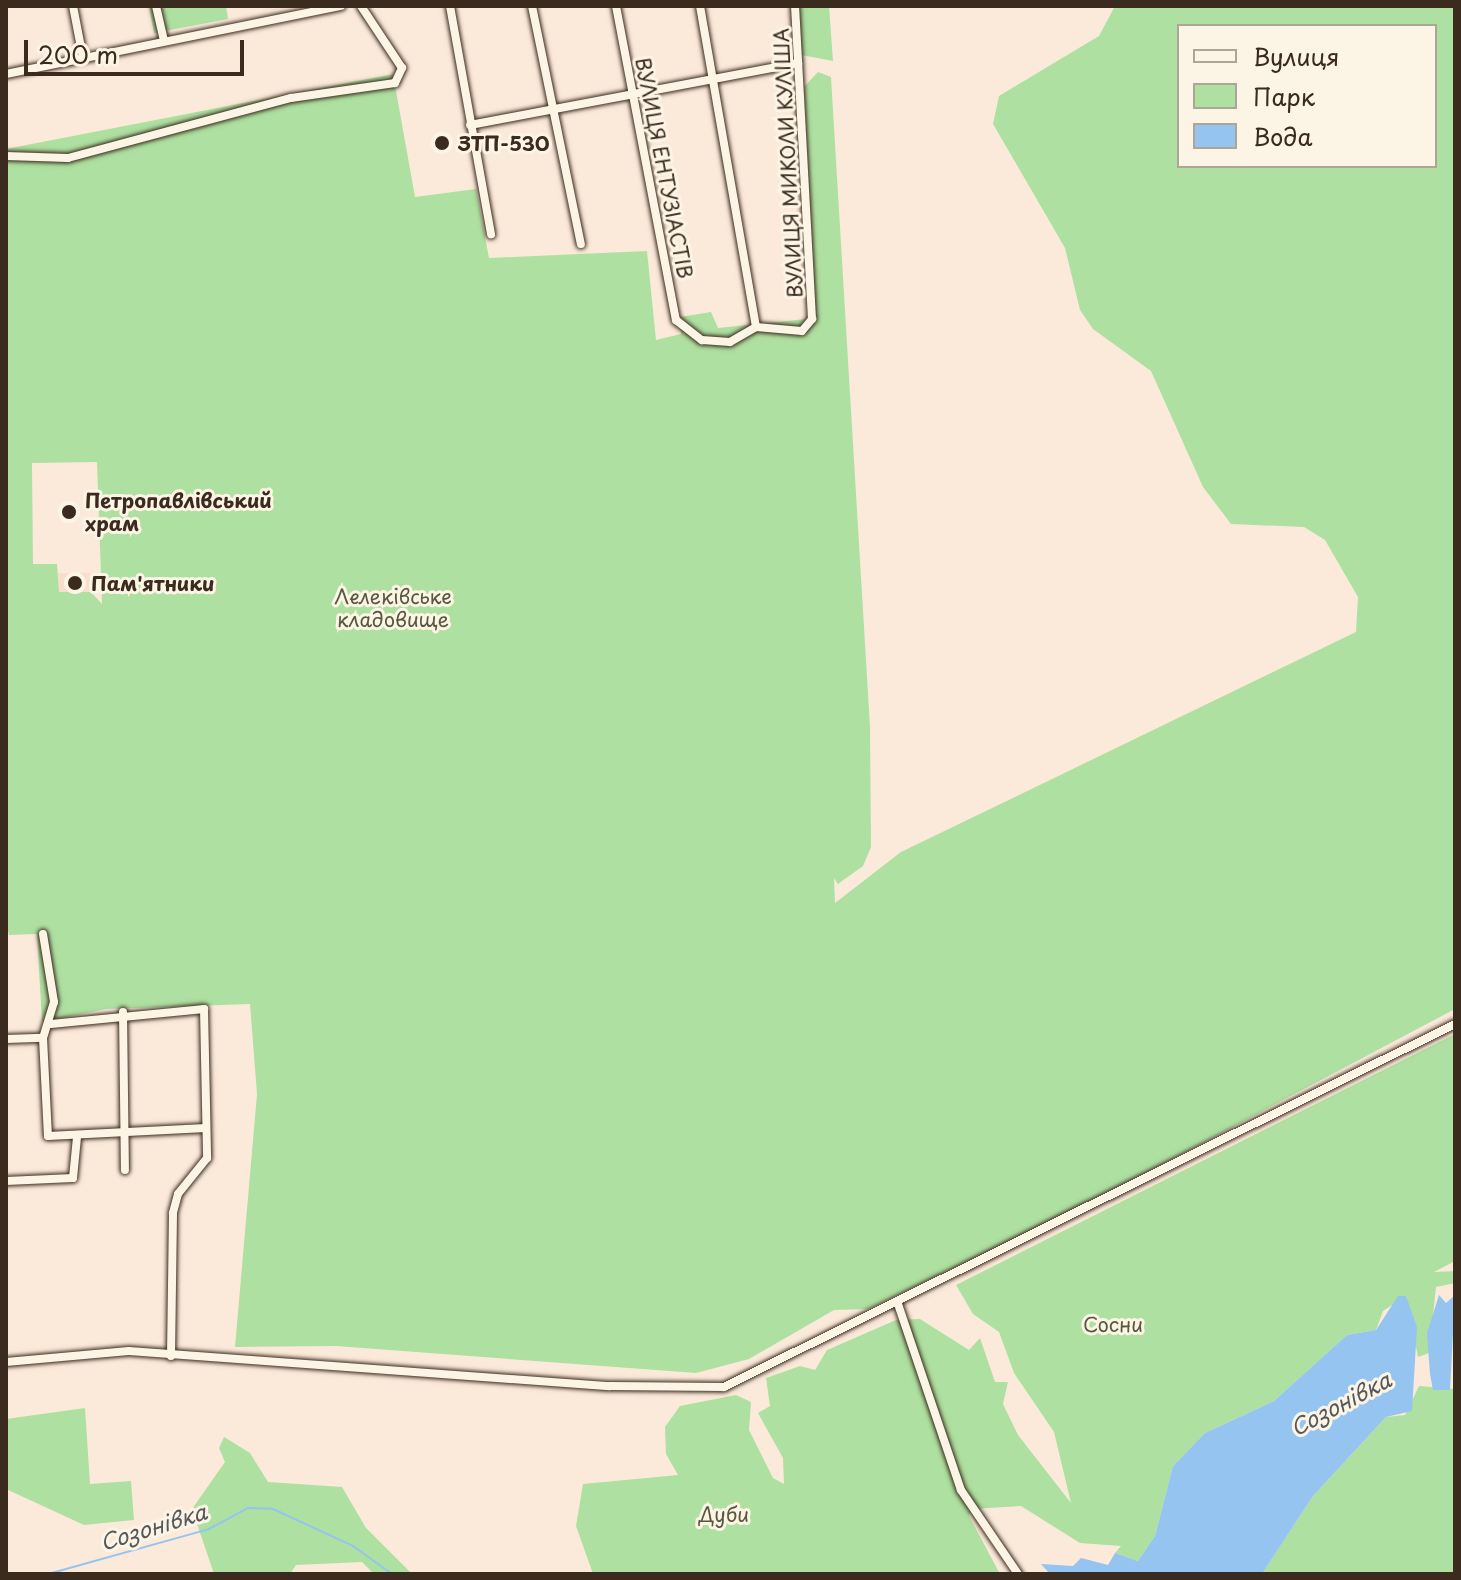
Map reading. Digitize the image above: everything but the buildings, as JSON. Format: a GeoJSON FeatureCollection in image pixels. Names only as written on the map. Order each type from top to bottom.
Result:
{"type":"FeatureCollection","features":[{"type":"Feature","properties":{"kind":"street"},"geometry":{"type":"LineString","coordinates":[[73,6],[83,58]]}},
{"type":"Feature","properties":{"kind":"street"},"geometry":{"type":"LineString","coordinates":[[156,6],[164,40]]}},
{"type":"Feature","properties":{"kind":"street"},"geometry":{"type":"LineString","coordinates":[[6,74],[341,6]]}},
{"type":"Feature","properties":{"kind":"street"},"geometry":{"type":"LineString","coordinates":[[6,156],[68,158],[291,98],[395,83],[402,68],[361,6]]}},
{"type":"Feature","properties":{"kind":"street"},"geometry":{"type":"LineString","coordinates":[[450,6],[491,234]]}},
{"type":"Feature","properties":{"kind":"street"},"geometry":{"type":"LineString","coordinates":[[532,6],[581,244]]}},
{"type":"Feature","properties":{"kind":"street","name":"ВУЛИЦЯ ЕНТУЗІАСТІВ"},"geometry":{"type":"LineString","coordinates":[[616,6],[676,320],[687,332],[730,342],[756,327]]}},
{"type":"Feature","properties":{"kind":"street"},"geometry":{"type":"LineString","coordinates":[[700,6],[756,327]]}},
{"type":"Feature","properties":{"kind":"street","name":"ВУЛИЦЯ МИКОЛИ КУЛІША"},"geometry":{"type":"LineString","coordinates":[[756,327],[802,331],[812,319],[795,6]]}},
{"type":"Feature","properties":{"kind":"street"},"geometry":{"type":"LineString","coordinates":[[470,125],[798,63]]}},
{"type":"Feature","properties":{"kind":"street"},"geometry":{"type":"LineString","coordinates":[[43,934],[51,1024],[43,1038],[48,1136],[77,1137],[206,1128]]}},
{"type":"Feature","properties":{"kind":"street"},"geometry":{"type":"LineString","coordinates":[[51,1024],[123,1012],[204,1009],[205,1166],[178,1194],[173,1213],[171,1356]]}},
{"type":"Feature","properties":{"kind":"street"},"geometry":{"type":"LineString","coordinates":[[123,1012],[125,1170]]}},
{"type":"Feature","properties":{"kind":"street"},"geometry":{"type":"LineString","coordinates":[[6,1362],[129,1351],[689,1390],[724,1387],[898,1304],[1455,1024]]}},
{"type":"Feature","properties":{"kind":"street"},"geometry":{"type":"LineString","coordinates":[[6,1039],[43,1038]]}},
{"type":"Feature","properties":{"kind":"street"},"geometry":{"type":"LineString","coordinates":[[6,1181],[73,1178],[77,1137]]}},
{"type":"Feature","properties":{"kind":"street"},"geometry":{"type":"LineString","coordinates":[[898,1304],[961,1490],[1018,1574]]}},
{"type":"Feature","properties":{"kind":"shaded area","name":"Пам'ятники"},"geometry":{"type":"Polygon","coordinates":[[[58,573],[91,573],[91,592],[58,592],[58,573]]]}},
{"type":"Feature","properties":{"kind":"green space"},"geometry":{"type":"Polygon","coordinates":[[[149,6],[226,6],[228,19],[154,33],[149,6]]]}},
{"type":"Feature","properties":{"kind":"green space"},"geometry":{"type":"Polygon","coordinates":[[[798,6],[829,6],[833,61],[801,55],[798,6]]]}},
{"type":"Feature","properties":{"kind":"green space","name":"Лелеківське кладовище"},"geometry":{"type":"Polygon","coordinates":[[[1115,6],[1455,6],[1455,1009],[1093,1201],[868,1309],[834,1310],[749,1359],[696,1373],[336,1346],[235,1347],[257,1094],[250,1004],[106,1009],[42,1022],[37,934],[9,935],[6,922],[6,149],[393,74],[415,197],[476,189],[489,258],[647,251],[656,340],[681,334],[680,317],[711,312],[718,328],[816,318],[804,87],[818,72],[831,77],[870,727],[871,847],[863,866],[838,884],[834,878],[835,903],[901,852],[1356,632],[1358,597],[1325,540],[1304,527],[1231,524],[1203,487],[1151,371],[1093,329],[1080,310],[1065,248],[993,124],[999,96],[1099,36],[1115,6]],[[97,462],[32,463],[33,564],[57,564],[59,592],[91,592],[102,604],[97,462]]]}},
{"type":"Feature","properties":{"kind":"green space","name":"Сосни"},"geometry":{"type":"Polygon","coordinates":[[[1455,1034],[1455,1261],[1434,1272],[1455,1271],[1455,1283],[1436,1287],[1429,1353],[1418,1357],[1406,1296],[1383,1311],[1376,1330],[1347,1335],[1274,1401],[1205,1433],[1173,1466],[1155,1536],[1138,1561],[1115,1553],[1121,1546],[1080,1543],[1021,1506],[972,1509],[969,1516],[1000,1574],[593,1574],[576,1526],[583,1484],[678,1475],[666,1454],[665,1427],[680,1406],[736,1395],[751,1402],[749,1430],[773,1478],[784,1484],[783,1458],[758,1413],[770,1406],[766,1378],[800,1366],[815,1370],[827,1350],[896,1320],[920,1319],[969,1350],[980,1338],[995,1382],[1008,1382],[1003,1404],[1018,1435],[1071,1503],[1054,1432],[1014,1373],[999,1332],[973,1314],[956,1285],[1455,1034]]]}},
{"type":"Feature","properties":{"kind":"green space"},"geometry":{"type":"Polygon","coordinates":[[[1419,1386],[1455,1389],[1455,1574],[1262,1574],[1313,1496],[1386,1417],[1405,1415],[1419,1386]]]}},
{"type":"Feature","properties":{"kind":"green space"},"geometry":{"type":"Polygon","coordinates":[[[85,1408],[90,1484],[131,1481],[134,1520],[84,1525],[6,1489],[6,1419],[85,1408]]]}},
{"type":"Feature","properties":{"kind":"green space"},"geometry":{"type":"Polygon","coordinates":[[[224,1437],[250,1453],[268,1482],[342,1487],[366,1528],[412,1574],[374,1574],[362,1562],[296,1565],[290,1574],[214,1574],[192,1509],[225,1462],[219,1448],[224,1437]]]}},
{"type":"Feature","properties":{"kind":"water"},"geometry":{"type":"Polygon","coordinates":[[[1439,1295],[1446,1303],[1455,1295],[1450,1390],[1433,1390],[1430,1374],[1427,1333],[1439,1295]]]}},
{"type":"Feature","properties":{"kind":"water"},"geometry":{"type":"Polygon","coordinates":[[[1398,1296],[1406,1296],[1417,1327],[1412,1411],[1386,1417],[1313,1496],[1262,1574],[1050,1574],[1041,1564],[1073,1566],[1081,1558],[1108,1565],[1115,1553],[1138,1561],[1155,1536],[1173,1466],[1205,1433],[1274,1401],[1347,1335],[1376,1330],[1398,1296]]]}},
{"type":"Feature","properties":{"kind":"waterway","name":"Созонівка"},"geometry":{"type":"LineString","coordinates":[[48,1574],[209,1529],[248,1508],[273,1509],[353,1546],[392,1574]]}},
{"type":"Feature","properties":{"kind":"place","name":"ЗТП-530"},"geometry":{"type":"Point","coordinates":[442,143]}},
{"type":"Feature","properties":{"kind":"place","name":"Петропавлівський храм"},"geometry":{"type":"Point","coordinates":[69,512]}},
{"type":"Feature","properties":{"kind":"place","name":"Пам'ятники"},"geometry":{"type":"Point","coordinates":[75,583]}},
{"type":"Feature","properties":{"kind":"park label","name":"Дуби"},"geometry":{"type":"Point","coordinates":[724,1514]}}]}
